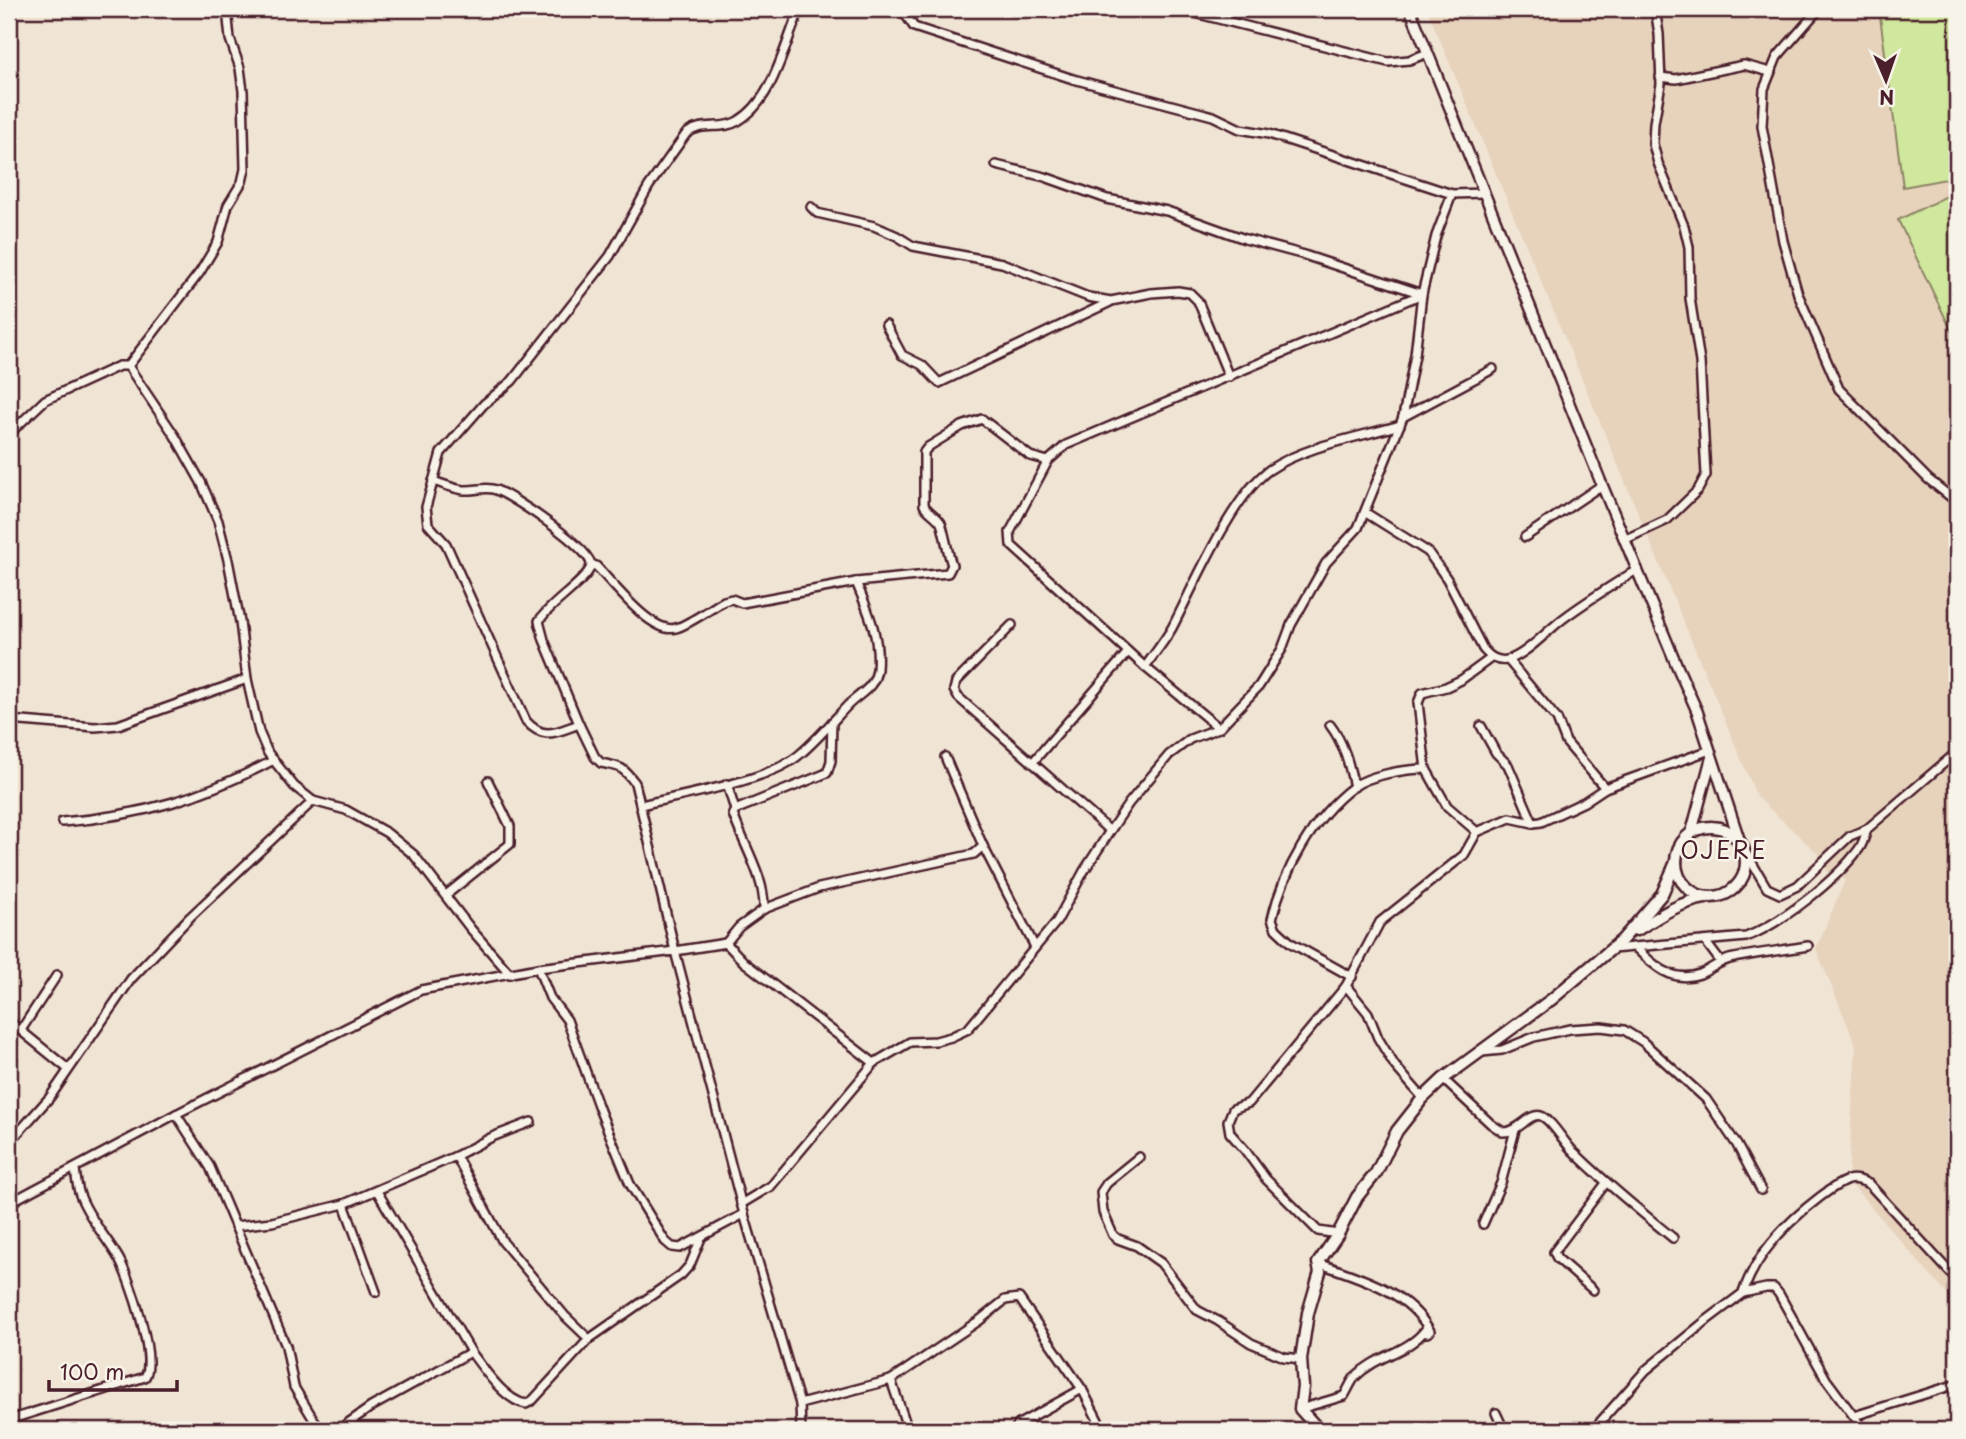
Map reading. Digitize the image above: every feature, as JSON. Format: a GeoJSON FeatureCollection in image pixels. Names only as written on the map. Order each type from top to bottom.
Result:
{"type":"FeatureCollection","features":[{"type":"Feature","properties":{"kind":"main road"},"geometry":{"type":"LineString","coordinates":[[1319,1430],[1300,1409],[1303,1387],[1301,1359],[1308,1313],[1320,1272],[1318,1263],[1338,1234],[1357,1197],[1376,1173],[1397,1131],[1423,1098],[1443,1079],[1552,999],[1622,940],[1667,911],[1692,900],[1722,895],[1740,882],[1745,873],[1742,846],[1722,829],[1700,829],[1691,834],[1678,852],[1662,894],[1622,940]]}},
{"type":"Feature","properties":{"kind":"main road"},"geometry":{"type":"LineString","coordinates":[[1676,862],[1683,883],[1691,890],[1712,897]]}},
{"type":"Feature","properties":{"kind":"street"},"geometry":{"type":"LineString","coordinates":[[128,366],[200,272],[218,242],[228,205],[242,182],[245,169],[243,91],[240,68],[230,39],[227,9]]}},
{"type":"Feature","properties":{"kind":"street"},"geometry":{"type":"LineString","coordinates":[[579,723],[543,734],[536,732],[526,721],[446,544],[428,524],[426,506],[440,453],[484,404],[512,381],[610,256],[649,186],[686,134],[694,128],[736,123],[756,108],[773,80],[800,9]]}},
{"type":"Feature","properties":{"kind":"street"},"geometry":{"type":"LineString","coordinates":[[904,9],[914,27],[1073,79],[1213,116],[1240,129],[1269,134],[1452,194],[1485,193]]}},
{"type":"Feature","properties":{"kind":"street"},"geometry":{"type":"LineString","coordinates":[[1179,9],[1204,12],[1388,62],[1409,60],[1428,53]]}},
{"type":"Feature","properties":{"kind":"street"},"geometry":{"type":"LineString","coordinates":[[1410,9],[1602,485],[1697,711],[1742,846],[1767,888],[1780,894],[1797,886],[1850,836],[1867,829],[1957,752]]}},
{"type":"Feature","properties":{"kind":"street"},"geometry":{"type":"LineString","coordinates":[[1626,539],[1667,520],[1698,490],[1706,475],[1700,362],[1690,298],[1689,247],[1684,226],[1653,144],[1660,76],[1659,34],[1655,9]]}},
{"type":"Feature","properties":{"kind":"street"},"geometry":{"type":"LineString","coordinates":[[1819,9],[1777,57],[1764,89],[1762,126],[1783,241],[1798,294],[1839,389],[1928,479],[1957,502]]}},
{"type":"Feature","properties":{"kind":"street"},"geometry":{"type":"LineString","coordinates":[[1660,76],[1676,79],[1744,65],[1770,72]]}},
{"type":"Feature","properties":{"kind":"street"},"geometry":{"type":"LineString","coordinates":[[996,165],[1045,177],[1107,198],[1167,211],[1245,239],[1301,254],[1422,294]]}},
{"type":"Feature","properties":{"kind":"street"},"geometry":{"type":"LineString","coordinates":[[741,1204],[771,1185],[791,1164],[874,1063],[910,1042],[943,1039],[968,1029],[1057,921],[1084,871],[1110,831],[1129,803],[1169,755],[1190,739],[1219,728],[1259,686],[1271,669],[1291,625],[1326,563],[1358,527],[1366,513],[1402,421],[1415,355],[1422,294],[1436,236],[1452,194]]}},
{"type":"Feature","properties":{"kind":"street"},"geometry":{"type":"LineString","coordinates":[[811,207],[817,214],[874,226],[913,246],[1002,263],[1088,297],[1111,302]]}},
{"type":"Feature","properties":{"kind":"street"},"geometry":{"type":"LineString","coordinates":[[886,325],[902,355],[922,365],[939,383],[1111,302],[1151,293],[1178,291],[1190,293],[1198,301],[1229,377]]}},
{"type":"Feature","properties":{"kind":"street"},"geometry":{"type":"LineString","coordinates":[[1219,728],[1144,667],[1011,545],[1010,532],[1048,461],[1066,445],[1422,294]]}},
{"type":"Feature","properties":{"kind":"street"},"geometry":{"type":"LineString","coordinates":[[9,434],[45,400],[119,366],[128,366]]}},
{"type":"Feature","properties":{"kind":"street"},"geometry":{"type":"LineString","coordinates":[[128,366],[201,482],[218,521],[238,610],[247,680],[259,732],[274,760],[295,786],[313,801],[345,810],[387,833],[414,855],[470,928],[510,974]]}},
{"type":"Feature","properties":{"kind":"street"},"geometry":{"type":"LineString","coordinates":[[1144,667],[1170,632],[1218,539],[1250,487],[1271,469],[1311,450],[1402,421],[1493,369]]}},
{"type":"Feature","properties":{"kind":"street"},"geometry":{"type":"LineString","coordinates":[[433,481],[464,490],[493,488],[508,495],[578,545],[591,564],[648,620],[663,628],[676,628],[732,598],[742,603],[856,582],[947,573],[951,565],[941,524],[926,510],[923,457],[928,447],[962,426],[982,419],[1030,456],[1048,461]]}},
{"type":"Feature","properties":{"kind":"street"},"geometry":{"type":"LineString","coordinates":[[1524,537],[1602,485]]}},
{"type":"Feature","properties":{"kind":"street"},"geometry":{"type":"LineString","coordinates":[[1366,513],[1428,552],[1447,579],[1483,649],[1491,658],[1508,660],[1522,652],[1565,617],[1638,569]]}},
{"type":"Feature","properties":{"kind":"street"},"geometry":{"type":"LineString","coordinates":[[591,564],[581,579],[544,613],[539,621],[544,640],[595,757],[601,763],[617,765],[624,769],[635,783],[675,951],[741,1204],[800,1404],[802,1430]]}},
{"type":"Feature","properties":{"kind":"street"},"geometry":{"type":"LineString","coordinates":[[641,805],[771,771],[798,757],[854,699],[870,688],[877,671],[875,628],[856,582]]}},
{"type":"Feature","properties":{"kind":"street"},"geometry":{"type":"LineString","coordinates":[[1012,625],[956,682],[954,690],[1110,831]]}},
{"type":"Feature","properties":{"kind":"street"},"geometry":{"type":"LineString","coordinates":[[1032,763],[1128,652]]}},
{"type":"Feature","properties":{"kind":"street"},"geometry":{"type":"LineString","coordinates":[[1477,832],[1447,806],[1426,769],[1419,696],[1461,680],[1491,658]]}},
{"type":"Feature","properties":{"kind":"street"},"geometry":{"type":"LineString","coordinates":[[1508,660],[1557,719],[1566,743],[1605,788]]}},
{"type":"Feature","properties":{"kind":"street"},"geometry":{"type":"LineString","coordinates":[[9,720],[95,727],[118,725],[247,680]]}},
{"type":"Feature","properties":{"kind":"street"},"geometry":{"type":"LineString","coordinates":[[734,810],[827,773],[831,761],[832,722]]}},
{"type":"Feature","properties":{"kind":"street"},"geometry":{"type":"LineString","coordinates":[[1329,725],[1343,748],[1353,786]]}},
{"type":"Feature","properties":{"kind":"street"},"geometry":{"type":"LineString","coordinates":[[1481,726],[1496,753],[1508,765],[1533,823]]}},
{"type":"Feature","properties":{"kind":"street"},"geometry":{"type":"LineString","coordinates":[[1338,1234],[1318,1231],[1266,1179],[1230,1133],[1228,1121],[1233,1109],[1249,1103],[1346,986],[1380,922],[1464,855],[1477,832],[1510,818],[1533,823],[1559,815],[1605,788],[1711,753]]}},
{"type":"Feature","properties":{"kind":"street"},"geometry":{"type":"LineString","coordinates":[[1691,834],[1711,753]]}},
{"type":"Feature","properties":{"kind":"street"},"geometry":{"type":"LineString","coordinates":[[945,757],[983,846],[1035,947]]}},
{"type":"Feature","properties":{"kind":"street"},"geometry":{"type":"LineString","coordinates":[[62,822],[118,817],[180,802],[228,784],[274,760]]}},
{"type":"Feature","properties":{"kind":"street"},"geometry":{"type":"LineString","coordinates":[[1352,977],[1291,943],[1276,929],[1272,919],[1303,846],[1319,821],[1353,786],[1394,773],[1426,769]]}},
{"type":"Feature","properties":{"kind":"street"},"geometry":{"type":"LineString","coordinates":[[446,895],[510,844],[510,826],[488,781]]}},
{"type":"Feature","properties":{"kind":"street"},"geometry":{"type":"LineString","coordinates":[[727,784],[741,838],[765,896],[764,909]]}},
{"type":"Feature","properties":{"kind":"street"},"geometry":{"type":"LineString","coordinates":[[9,1143],[50,1097],[131,979],[190,917],[313,801]]}},
{"type":"Feature","properties":{"kind":"street"},"geometry":{"type":"LineString","coordinates":[[1611,949],[1746,937],[1764,930],[1837,873],[1860,848],[1867,829]]}},
{"type":"Feature","properties":{"kind":"street"},"geometry":{"type":"LineString","coordinates":[[9,1203],[176,1114],[421,990],[538,968],[726,943],[740,927],[764,909],[819,888],[974,855],[983,846]]}},
{"type":"Feature","properties":{"kind":"street"},"geometry":{"type":"LineString","coordinates":[[1705,941],[1720,961]]}},
{"type":"Feature","properties":{"kind":"street"},"geometry":{"type":"LineString","coordinates":[[726,943],[744,962],[874,1063]]}},
{"type":"Feature","properties":{"kind":"street"},"geometry":{"type":"LineString","coordinates":[[1635,947],[1656,967],[1677,976],[1699,974],[1720,961],[1808,946]]}},
{"type":"Feature","properties":{"kind":"street"},"geometry":{"type":"LineString","coordinates":[[538,968],[550,998],[567,1020],[630,1184],[665,1241],[672,1247],[680,1248],[744,1214]]}},
{"type":"Feature","properties":{"kind":"street"},"geometry":{"type":"LineString","coordinates":[[21,1030],[57,975]]}},
{"type":"Feature","properties":{"kind":"street"},"geometry":{"type":"LineString","coordinates":[[1346,986],[1367,1013],[1385,1052],[1423,1098]]}},
{"type":"Feature","properties":{"kind":"street"},"geometry":{"type":"LineString","coordinates":[[9,1021],[68,1069]]}},
{"type":"Feature","properties":{"kind":"street"},"geometry":{"type":"LineString","coordinates":[[1479,1053],[1502,1050],[1534,1037],[1570,1029],[1601,1027],[1624,1030],[1643,1042],[1706,1099],[1738,1145],[1761,1190]]}},
{"type":"Feature","properties":{"kind":"street"},"geometry":{"type":"LineString","coordinates":[[1443,1079],[1491,1125],[1503,1132],[1515,1130],[1532,1116],[1545,1117],[1571,1149],[1606,1184],[1673,1238]]}},
{"type":"Feature","properties":{"kind":"street"},"geometry":{"type":"LineString","coordinates":[[176,1114],[210,1167],[286,1346],[295,1387],[320,1430]]}},
{"type":"Feature","properties":{"kind":"street"},"geometry":{"type":"LineString","coordinates":[[235,1226],[272,1222],[344,1204],[531,1122]]}},
{"type":"Feature","properties":{"kind":"street"},"geometry":{"type":"LineString","coordinates":[[1483,1224],[1501,1184],[1515,1130]]}},
{"type":"Feature","properties":{"kind":"street"},"geometry":{"type":"LineString","coordinates":[[456,1156],[503,1242],[565,1316],[589,1339]]}},
{"type":"Feature","properties":{"kind":"street"},"geometry":{"type":"LineString","coordinates":[[1139,1157],[1107,1183],[1101,1192],[1103,1212],[1113,1235],[1137,1246],[1161,1263],[1190,1302],[1204,1315],[1251,1343],[1284,1357],[1301,1359]]}},
{"type":"Feature","properties":{"kind":"street"},"geometry":{"type":"LineString","coordinates":[[9,1420],[145,1377],[149,1370],[148,1353],[131,1284],[80,1195],[75,1168]]}},
{"type":"Feature","properties":{"kind":"street"},"geometry":{"type":"LineString","coordinates":[[1743,1293],[1748,1278],[1786,1224],[1831,1189],[1848,1180],[1860,1180],[1870,1184],[1957,1280]]}},
{"type":"Feature","properties":{"kind":"street"},"geometry":{"type":"LineString","coordinates":[[1593,1290],[1557,1258],[1554,1252],[1606,1184]]}},
{"type":"Feature","properties":{"kind":"street"},"geometry":{"type":"LineString","coordinates":[[377,1191],[471,1352],[488,1376],[515,1401],[526,1404],[533,1400],[589,1339],[681,1275],[690,1265],[701,1238]]}},
{"type":"Feature","properties":{"kind":"street"},"geometry":{"type":"LineString","coordinates":[[344,1204],[376,1292]]}},
{"type":"Feature","properties":{"kind":"street"},"geometry":{"type":"LineString","coordinates":[[1300,1409],[1344,1396],[1356,1377],[1390,1354],[1404,1349],[1426,1329],[1427,1333],[1430,1331],[1407,1302],[1383,1287],[1318,1263]]}},
{"type":"Feature","properties":{"kind":"street"},"geometry":{"type":"LineString","coordinates":[[1593,1430],[1646,1370],[1743,1293],[1766,1288],[1774,1288],[1793,1316],[1826,1379],[1864,1430]]}},
{"type":"Feature","properties":{"kind":"street"},"geometry":{"type":"LineString","coordinates":[[800,1404],[891,1380],[1012,1297],[1024,1302],[1082,1389],[1104,1430]]}},
{"type":"Feature","properties":{"kind":"street"},"geometry":{"type":"LineString","coordinates":[[338,1430],[371,1407],[471,1352]]}},
{"type":"Feature","properties":{"kind":"street"},"geometry":{"type":"LineString","coordinates":[[891,1380],[908,1430]]}},
{"type":"Feature","properties":{"kind":"street"},"geometry":{"type":"LineString","coordinates":[[1854,1416],[1957,1384]]}},
{"type":"Feature","properties":{"kind":"street"},"geometry":{"type":"LineString","coordinates":[[1014,1430],[1019,1424],[1082,1389]]}},
{"type":"Feature","properties":{"kind":"street"},"geometry":{"type":"LineString","coordinates":[[1496,1413],[1504,1430]]}},
{"type":"Feature","properties":{"kind":"shaded area"},"geometry":{"type":"Polygon","coordinates":[[[1427,9],[1957,9],[1957,1306],[1848,1180],[1856,1045],[1816,949],[1845,880],[1837,873],[1827,872],[1825,860],[1757,797],[1427,9]]]}},
{"type":"Feature","properties":{"kind":"green space"},"geometry":{"type":"Polygon","coordinates":[[[1879,9],[1957,9],[1957,177],[1903,187],[1879,9]]]}},
{"type":"Feature","properties":{"kind":"green space"},"geometry":{"type":"Polygon","coordinates":[[[1957,191],[1957,342],[1898,220],[1957,191]]]}},
{"type":"Feature","properties":{"kind":"district","name":"OJERE"},"geometry":{"type":"Point","coordinates":[1724,849]}}]}
